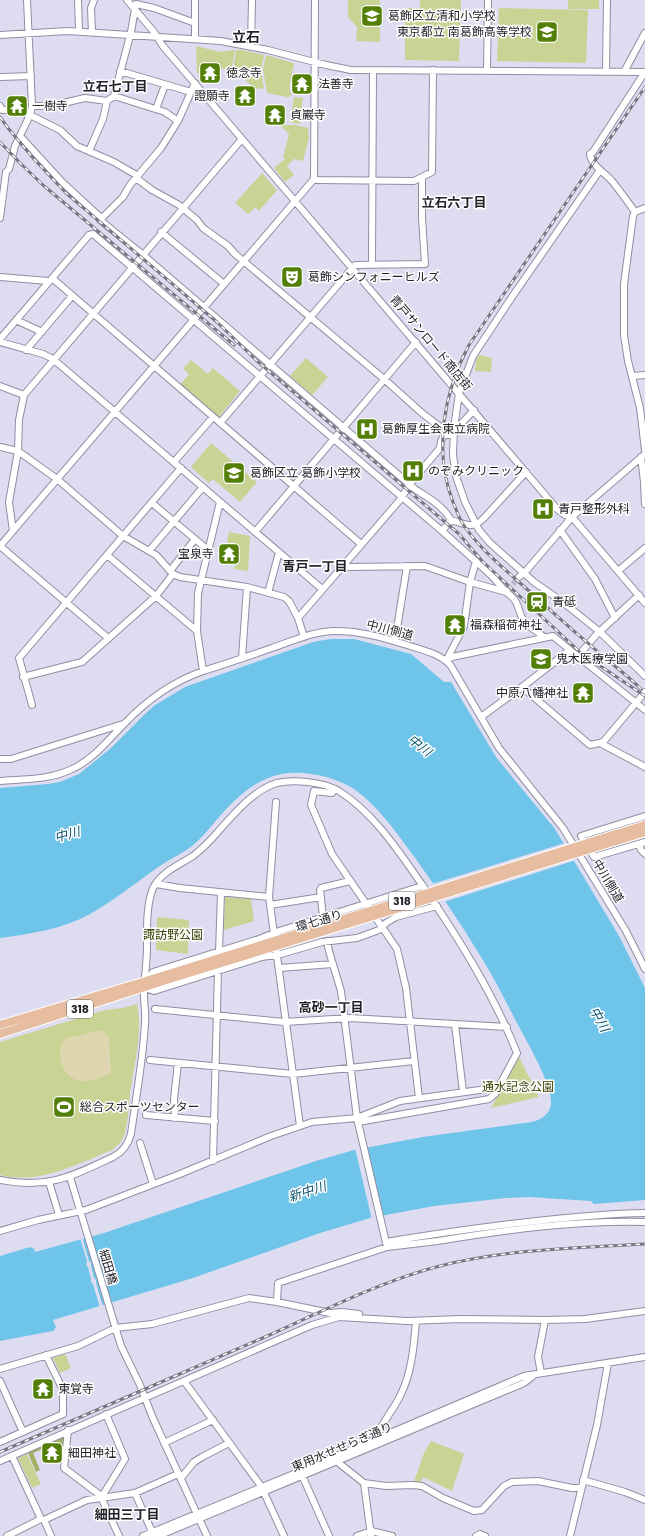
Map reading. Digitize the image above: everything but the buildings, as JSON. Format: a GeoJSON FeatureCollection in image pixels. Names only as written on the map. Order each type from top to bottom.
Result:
{"type":"FeatureCollection","features":[{"type":"Feature","properties":{"kind":"main road","name":"環七通り"},"geometry":{"type":"LineString","coordinates":[[160,980],[645,825]]}},
{"type":"Feature","properties":{"kind":"main road","name":"環七通り"},"geometry":{"type":"LineString","coordinates":[[0,1025],[160,980],[645,832]]}},
{"type":"Feature","properties":{"kind":"main road","name":"環七通り"},"geometry":{"type":"LineString","coordinates":[[0,1034],[145,984]]}},
{"type":"Feature","properties":{"kind":"street"},"geometry":{"type":"LineString","coordinates":[[0,215],[3,172],[9,169],[15,146],[30,116],[32,106],[27,0]]}},
{"type":"Feature","properties":{"kind":"street"},"geometry":{"type":"LineString","coordinates":[[78,0],[79,32]]}},
{"type":"Feature","properties":{"kind":"street"},"geometry":{"type":"LineString","coordinates":[[92,33],[91,8],[94,0]]}},
{"type":"Feature","properties":{"kind":"street","name":"青戸サンロード商店街"},"geometry":{"type":"LineString","coordinates":[[126,0],[135,5],[157,38],[557,509],[565,515],[572,517],[645,603]]}},
{"type":"Feature","properties":{"kind":"street"},"geometry":{"type":"LineString","coordinates":[[195,0],[195,39]]}},
{"type":"Feature","properties":{"kind":"street"},"geometry":{"type":"LineString","coordinates":[[251,46],[252,0]]}},
{"type":"Feature","properties":{"kind":"street"},"geometry":{"type":"LineString","coordinates":[[108,638],[0,546],[314,179],[315,0]]}},
{"type":"Feature","properties":{"kind":"street"},"geometry":{"type":"LineString","coordinates":[[487,71],[488,0]]}},
{"type":"Feature","properties":{"kind":"street"},"geometry":{"type":"LineString","coordinates":[[606,72],[607,0]]}},
{"type":"Feature","properties":{"kind":"street"},"geometry":{"type":"LineString","coordinates":[[89,151],[103,119],[107,102],[114,96],[135,5],[154,8],[195,23]]}},
{"type":"Feature","properties":{"kind":"street"},"geometry":{"type":"LineString","coordinates":[[0,35],[79,32],[221,41],[251,46],[343,69],[645,72]]}},
{"type":"Feature","properties":{"kind":"street"},"geometry":{"type":"LineString","coordinates":[[624,72],[645,33]]}},
{"type":"Feature","properties":{"kind":"street"},"geometry":{"type":"LineString","coordinates":[[372,264],[373,70]]}},
{"type":"Feature","properties":{"kind":"street"},"geometry":{"type":"LineString","coordinates":[[314,179],[414,181],[432,172],[433,70]]}},
{"type":"Feature","properties":{"kind":"street"},"geometry":{"type":"LineString","coordinates":[[120,71],[191,92]]}},
{"type":"Feature","properties":{"kind":"street"},"geometry":{"type":"LineString","coordinates":[[645,72],[593,152],[590,154],[600,170],[612,181],[635,212],[629,242],[624,284],[624,346],[640,408],[645,450]]}},
{"type":"Feature","properties":{"kind":"street"},"geometry":{"type":"LineString","coordinates":[[0,77],[31,76]]}},
{"type":"Feature","properties":{"kind":"street"},"geometry":{"type":"LineString","coordinates":[[101,219],[123,197],[161,148],[178,121],[195,83]]}},
{"type":"Feature","properties":{"kind":"street"},"geometry":{"type":"LineString","coordinates":[[156,109],[164,85]]}},
{"type":"Feature","properties":{"kind":"street"},"geometry":{"type":"LineString","coordinates":[[114,96],[169,114],[178,121]]}},
{"type":"Feature","properties":{"kind":"street"},"geometry":{"type":"LineString","coordinates":[[32,106],[50,106],[85,98],[107,102]]}},
{"type":"Feature","properties":{"kind":"street"},"geometry":{"type":"LineString","coordinates":[[0,106],[2,110],[12,110],[30,116],[60,130],[77,146],[114,162],[137,177],[152,190],[183,208],[197,220],[203,228],[228,246],[243,261],[439,426],[444,435]]}},
{"type":"Feature","properties":{"kind":"street"},"geometry":{"type":"LineString","coordinates":[[20,136],[62,182],[101,219],[410,485],[447,512],[450,520]]}},
{"type":"Feature","properties":{"kind":"street"},"geometry":{"type":"LineString","coordinates":[[13,531],[9,502],[18,451],[19,420],[24,395],[142,254],[242,139]]}},
{"type":"Feature","properties":{"kind":"street"},"geometry":{"type":"LineString","coordinates":[[600,170],[473,356],[459,393],[454,428],[453,455],[456,476],[462,495],[479,530],[521,575],[564,603],[600,632],[645,676]]}},
{"type":"Feature","properties":{"kind":"street"},"geometry":{"type":"LineString","coordinates":[[220,423],[357,264],[425,264],[422,218],[422,177]]}},
{"type":"Feature","properties":{"kind":"street"},"geometry":{"type":"LineString","coordinates":[[635,212],[645,208]]}},
{"type":"Feature","properties":{"kind":"street"},"geometry":{"type":"LineString","coordinates":[[161,232],[224,284]]}},
{"type":"Feature","properties":{"kind":"street"},"geometry":{"type":"LineString","coordinates":[[0,339],[90,234],[96,236],[401,498],[443,530],[517,602],[524,621],[544,637]]}},
{"type":"Feature","properties":{"kind":"street"},"geometry":{"type":"LineString","coordinates":[[0,277],[50,280],[72,296],[361,544]]}},
{"type":"Feature","properties":{"kind":"street"},"geometry":{"type":"LineString","coordinates":[[26,350],[72,296]]}},
{"type":"Feature","properties":{"kind":"street"},"geometry":{"type":"LineString","coordinates":[[16,320],[42,332]]}},
{"type":"Feature","properties":{"kind":"street"},"geometry":{"type":"LineString","coordinates":[[0,342],[42,354],[53,359],[322,589]]}},
{"type":"Feature","properties":{"kind":"street"},"geometry":{"type":"LineString","coordinates":[[255,532],[416,342]]}},
{"type":"Feature","properties":{"kind":"street"},"geometry":{"type":"LineString","coordinates":[[632,376],[645,375]]}},
{"type":"Feature","properties":{"kind":"street"},"geometry":{"type":"LineString","coordinates":[[0,386],[24,395]]}},
{"type":"Feature","properties":{"kind":"street"},"geometry":{"type":"LineString","coordinates":[[454,428],[461,424],[474,410]]}},
{"type":"Feature","properties":{"kind":"street"},"geometry":{"type":"LineString","coordinates":[[174,462],[213,417]]}},
{"type":"Feature","properties":{"kind":"street"},"geometry":{"type":"LineString","coordinates":[[444,435],[454,435]]}},
{"type":"Feature","properties":{"kind":"street"},"geometry":{"type":"LineString","coordinates":[[298,618],[401,498],[440,448],[444,435]]}},
{"type":"Feature","properties":{"kind":"street"},"geometry":{"type":"LineString","coordinates":[[0,447],[18,451],[57,479],[123,536],[156,555],[171,572],[180,577],[247,587],[284,597],[289,601],[298,618],[304,636]]}},
{"type":"Feature","properties":{"kind":"street"},"geometry":{"type":"LineString","coordinates":[[521,575],[572,517],[643,455]]}},
{"type":"Feature","properties":{"kind":"street"},"geometry":{"type":"LineString","coordinates":[[643,455],[645,504]]}},
{"type":"Feature","properties":{"kind":"street"},"geometry":{"type":"LineString","coordinates":[[32,704],[18,658],[181,468]]}},
{"type":"Feature","properties":{"kind":"street"},"geometry":{"type":"LineString","coordinates":[[450,520],[471,526],[477,524],[526,472]]}},
{"type":"Feature","properties":{"kind":"street"},"geometry":{"type":"LineString","coordinates":[[149,550],[203,487]]}},
{"type":"Feature","properties":{"kind":"street"},"geometry":{"type":"LineString","coordinates":[[203,671],[197,631],[197,605],[200,580],[220,502]]}},
{"type":"Feature","properties":{"kind":"street"},"geometry":{"type":"LineString","coordinates":[[152,503],[208,550]]}},
{"type":"Feature","properties":{"kind":"street"},"geometry":{"type":"LineString","coordinates":[[443,530],[450,520]]}},
{"type":"Feature","properties":{"kind":"street"},"geometry":{"type":"LineString","coordinates":[[560,530],[595,579],[615,618]]}},
{"type":"Feature","properties":{"kind":"street"},"geometry":{"type":"LineString","coordinates":[[24,676],[82,662],[156,596],[195,539]]}},
{"type":"Feature","properties":{"kind":"street"},"geometry":{"type":"LineString","coordinates":[[618,571],[645,548]]}},
{"type":"Feature","properties":{"kind":"street"},"geometry":{"type":"LineString","coordinates":[[268,593],[279,552]]}},
{"type":"Feature","properties":{"kind":"street"},"geometry":{"type":"LineString","coordinates":[[107,555],[197,631]]}},
{"type":"Feature","properties":{"kind":"street"},"geometry":{"type":"LineString","coordinates":[[446,660],[464,626],[470,582],[476,561]]}},
{"type":"Feature","properties":{"kind":"street"},"geometry":{"type":"LineString","coordinates":[[343,566],[427,566],[470,582],[507,592]]}},
{"type":"Feature","properties":{"kind":"street"},"geometry":{"type":"LineString","coordinates":[[395,641],[407,566]]}},
{"type":"Feature","properties":{"kind":"street"},"geometry":{"type":"LineString","coordinates":[[242,658],[247,587]]}},
{"type":"Feature","properties":{"kind":"street"},"geometry":{"type":"LineString","coordinates":[[578,656],[638,595]]}},
{"type":"Feature","properties":{"kind":"street","name":"中川側道"},"geometry":{"type":"LineString","coordinates":[[0,780],[46,777],[73,769],[97,751],[148,702],[167,688],[187,677],[304,636],[337,631],[375,635],[434,654],[446,660],[504,754],[563,828],[626,931],[645,969]]}},
{"type":"Feature","properties":{"kind":"street"},"geometry":{"type":"LineString","coordinates":[[446,660],[452,656],[552,636],[645,710]]}},
{"type":"Feature","properties":{"kind":"street"},"geometry":{"type":"LineString","coordinates":[[481,717],[570,650]]}},
{"type":"Feature","properties":{"kind":"street"},"geometry":{"type":"LineString","coordinates":[[522,687],[590,745],[604,741],[645,692]]}},
{"type":"Feature","properties":{"kind":"street"},"geometry":{"type":"LineString","coordinates":[[0,759],[11,759],[124,724]]}},
{"type":"Feature","properties":{"kind":"street"},"geometry":{"type":"LineString","coordinates":[[600,743],[645,767]]}},
{"type":"Feature","properties":{"kind":"street"},"geometry":{"type":"LineString","coordinates":[[0,1180],[26,1183],[49,1182],[70,1177],[117,1155],[124,1149],[129,1141],[145,1031],[145,984],[149,904],[156,884],[164,874],[200,850],[232,815],[255,796],[270,786],[284,782],[315,784],[334,789],[356,803],[378,825],[400,853],[437,906],[473,964],[506,1026],[517,1053],[499,1088],[491,1098],[486,1100],[358,1121],[312,1122],[271,1136],[213,1161],[81,1211],[0,1231]]}},
{"type":"Feature","properties":{"kind":"street"},"geometry":{"type":"LineString","coordinates":[[334,789],[332,793],[314,791],[311,805],[332,854],[397,949],[406,988],[419,1098]]}},
{"type":"Feature","properties":{"kind":"street"},"geometry":{"type":"LineString","coordinates":[[276,802],[269,897],[300,1126]]}},
{"type":"Feature","properties":{"kind":"street"},"geometry":{"type":"LineString","coordinates":[[645,816],[581,836],[594,857],[642,843],[641,850],[645,854]]}},
{"type":"Feature","properties":{"kind":"street"},"geometry":{"type":"LineString","coordinates":[[323,917],[321,888],[350,881]]}},
{"type":"Feature","properties":{"kind":"street"},"geometry":{"type":"LineString","coordinates":[[156,884],[222,893],[269,897]]}},
{"type":"Feature","properties":{"kind":"street"},"geometry":{"type":"LineString","coordinates":[[145,984],[153,972],[422,886]]}},
{"type":"Feature","properties":{"kind":"street"},"geometry":{"type":"LineString","coordinates":[[219,952],[222,893]]}},
{"type":"Feature","properties":{"kind":"street"},"geometry":{"type":"LineString","coordinates":[[270,905],[321,897]]}},
{"type":"Feature","properties":{"kind":"street"},"geometry":{"type":"LineString","coordinates":[[145,984],[154,991],[262,957],[276,955],[327,941],[357,938],[379,930],[386,923],[396,918],[437,906]]}},
{"type":"Feature","properties":{"kind":"street"},"geometry":{"type":"LineString","coordinates":[[327,941],[341,991],[358,1121],[386,1243]]}},
{"type":"Feature","properties":{"kind":"street"},"geometry":{"type":"LineString","coordinates":[[279,968],[333,964]]}},
{"type":"Feature","properties":{"kind":"street"},"geometry":{"type":"LineString","coordinates":[[213,1161],[218,971]]}},
{"type":"Feature","properties":{"kind":"street"},"geometry":{"type":"LineString","coordinates":[[155,1008],[286,1022],[345,1018],[506,1026]]}},
{"type":"Feature","properties":{"kind":"street"},"geometry":{"type":"LineString","coordinates":[[455,1024],[463,1092]]}},
{"type":"Feature","properties":{"kind":"street"},"geometry":{"type":"LineString","coordinates":[[150,1060],[293,1074],[414,1061]]}},
{"type":"Feature","properties":{"kind":"street"},"geometry":{"type":"LineString","coordinates":[[174,1118],[174,1099],[178,1063]]}},
{"type":"Feature","properties":{"kind":"street"},"geometry":{"type":"LineString","coordinates":[[358,1121],[395,1102],[487,1089]]}},
{"type":"Feature","properties":{"kind":"street"},"geometry":{"type":"LineString","coordinates":[[146,1115],[215,1121]]}},
{"type":"Feature","properties":{"kind":"street"},"geometry":{"type":"LineString","coordinates":[[140,1144],[153,1184]]}},
{"type":"Feature","properties":{"kind":"street","name":"細田橋"},"geometry":{"type":"LineString","coordinates":[[70,1177],[114,1328],[207,1536]]}},
{"type":"Feature","properties":{"kind":"street"},"geometry":{"type":"LineString","coordinates":[[49,1182],[59,1216]]}},
{"type":"Feature","properties":{"kind":"street"},"geometry":{"type":"LineString","coordinates":[[277,1302],[278,1283],[386,1243],[432,1234],[498,1225],[607,1214],[645,1214]]}},
{"type":"Feature","properties":{"kind":"street"},"geometry":{"type":"LineString","coordinates":[[386,1243],[544,1227],[620,1221],[645,1222]]}},
{"type":"Feature","properties":{"kind":"street"},"geometry":{"type":"LineString","coordinates":[[0,1369],[78,1346],[114,1328],[152,1324],[249,1298],[326,1312],[347,1312],[376,1319]]}},
{"type":"Feature","properties":{"kind":"street"},"geometry":{"type":"LineString","coordinates":[[0,1461],[68,1430],[328,1319],[339,1317],[416,1321],[461,1319],[585,1319],[645,1311]]}},
{"type":"Feature","properties":{"kind":"street"},"geometry":{"type":"LineString","coordinates":[[540,1373],[538,1357],[544,1320]]}},
{"type":"Feature","properties":{"kind":"street"},"geometry":{"type":"LineString","coordinates":[[376,1440],[381,1425],[390,1414],[402,1393],[410,1362],[416,1321]]}},
{"type":"Feature","properties":{"kind":"street"},"geometry":{"type":"LineString","coordinates":[[0,1442],[63,1414],[63,1390],[46,1355]]}},
{"type":"Feature","properties":{"kind":"street"},"geometry":{"type":"LineString","coordinates":[[581,1488],[572,1488],[538,1481],[512,1482],[504,1486],[482,1510],[477,1511],[468,1509],[422,1486],[386,1486],[364,1483],[337,1459],[376,1440],[524,1376],[533,1376],[540,1373],[645,1357]]}},
{"type":"Feature","properties":{"kind":"street"},"geometry":{"type":"LineString","coordinates":[[570,1536],[597,1425],[608,1363]]}},
{"type":"Feature","properties":{"kind":"street","name":"東用水せせらぎ通り"},"geometry":{"type":"LineString","coordinates":[[143,1536],[155,1535],[263,1489],[524,1383],[533,1376]]}},
{"type":"Feature","properties":{"kind":"street"},"geometry":{"type":"LineString","coordinates":[[0,1381],[23,1432]]}},
{"type":"Feature","properties":{"kind":"street"},"geometry":{"type":"LineString","coordinates":[[184,1381],[263,1489],[284,1536]]}},
{"type":"Feature","properties":{"kind":"street"},"geometry":{"type":"LineString","coordinates":[[102,1498],[124,1459],[106,1414]]}},
{"type":"Feature","properties":{"kind":"street"},"geometry":{"type":"LineString","coordinates":[[164,1442],[213,1420]]}},
{"type":"Feature","properties":{"kind":"street"},"geometry":{"type":"LineString","coordinates":[[68,1430],[64,1468],[100,1494],[119,1536]]}},
{"type":"Feature","properties":{"kind":"street"},"geometry":{"type":"LineString","coordinates":[[6,1536],[87,1500],[136,1493],[180,1476],[198,1459],[229,1443]]}},
{"type":"Feature","properties":{"kind":"street"},"geometry":{"type":"LineString","coordinates":[[12,1456],[51,1536]]}},
{"type":"Feature","properties":{"kind":"street"},"geometry":{"type":"LineString","coordinates":[[302,1474],[329,1536]]}},
{"type":"Feature","properties":{"kind":"street"},"geometry":{"type":"LineString","coordinates":[[583,1480],[625,1492],[645,1500]]}},
{"type":"Feature","properties":{"kind":"street"},"geometry":{"type":"LineString","coordinates":[[364,1483],[370,1532]]}},
{"type":"Feature","properties":{"kind":"street"},"geometry":{"type":"LineString","coordinates":[[136,1493],[155,1535]]}},
{"type":"Feature","properties":{"kind":"street"},"geometry":{"type":"LineString","coordinates":[[358,1536],[370,1532],[392,1536]]}},
{"type":"Feature","properties":{"kind":"street"},"geometry":{"type":"LineString","coordinates":[[476,1536],[480,1534],[485,1536]]}},
{"type":"Feature","properties":{"kind":"green space"},"geometry":{"type":"Polygon","coordinates":[[[348,0],[380,0],[380,42],[356,41],[357,27],[348,17],[348,0]]]}},
{"type":"Feature","properties":{"kind":"green space"},"geometry":{"type":"Polygon","coordinates":[[[420,0],[461,0],[459,61],[405,60],[405,8],[420,8],[420,0]]]}},
{"type":"Feature","properties":{"kind":"green space"},"geometry":{"type":"Polygon","coordinates":[[[568,0],[599,0],[599,9],[568,9],[568,0]]]}},
{"type":"Feature","properties":{"kind":"green space","name":"東京都立 南葛飾高等学校"},"geometry":{"type":"Polygon","coordinates":[[[499,8],[588,10],[586,63],[497,61],[499,8]]]}},
{"type":"Feature","properties":{"kind":"green space"},"geometry":{"type":"Polygon","coordinates":[[[196,46],[220,52],[235,50],[231,71],[206,64],[203,76],[197,73],[196,46]]]}},
{"type":"Feature","properties":{"kind":"green space"},"geometry":{"type":"Polygon","coordinates":[[[236,50],[264,55],[261,70],[264,89],[253,88],[245,79],[232,77],[236,50]]]}},
{"type":"Feature","properties":{"kind":"green space"},"geometry":{"type":"Polygon","coordinates":[[[266,55],[294,63],[289,89],[292,95],[288,97],[267,93],[263,69],[266,55]]]}},
{"type":"Feature","properties":{"kind":"green space"},"geometry":{"type":"Polygon","coordinates":[[[294,97],[303,98],[300,124],[290,122],[294,97]]]}},
{"type":"Feature","properties":{"kind":"green space"},"geometry":{"type":"Polygon","coordinates":[[[280,125],[296,125],[308,128],[309,138],[303,161],[294,159],[287,166],[294,175],[285,182],[274,168],[285,159],[283,157],[289,134],[280,125]]]}},
{"type":"Feature","properties":{"kind":"green space"},"geometry":{"type":"Polygon","coordinates":[[[262,173],[277,190],[259,211],[255,207],[248,214],[235,203],[262,173]]]}},
{"type":"Feature","properties":{"kind":"green space"},"geometry":{"type":"Polygon","coordinates":[[[479,355],[492,358],[491,372],[475,371],[476,361],[479,355]]]}},
{"type":"Feature","properties":{"kind":"green space"},"geometry":{"type":"Polygon","coordinates":[[[306,358],[328,377],[312,395],[290,376],[306,358]]]}},
{"type":"Feature","properties":{"kind":"green space"},"geometry":{"type":"Polygon","coordinates":[[[191,360],[208,374],[213,368],[240,391],[219,417],[180,385],[189,374],[183,369],[191,360]]]}},
{"type":"Feature","properties":{"kind":"green space"},"geometry":{"type":"Polygon","coordinates":[[[211,443],[257,482],[240,502],[213,479],[209,483],[191,467],[211,443]]]}},
{"type":"Feature","properties":{"kind":"green space"},"geometry":{"type":"Polygon","coordinates":[[[229,532],[250,536],[248,571],[234,569],[238,550],[226,548],[229,532]]]}},
{"type":"Feature","properties":{"kind":"green space"},"geometry":{"type":"Polygon","coordinates":[[[225,897],[251,899],[254,921],[224,930],[225,897]]]}},
{"type":"Feature","properties":{"kind":"green space","name":"諏訪野公園"},"geometry":{"type":"Polygon","coordinates":[[[157,917],[189,920],[188,954],[156,950],[157,917]]]}},
{"type":"Feature","properties":{"kind":"green space","name":"総合スポーツセンター"},"geometry":{"type":"Polygon","coordinates":[[[137,1004],[139,1026],[137,1048],[126,1128],[120,1143],[112,1150],[58,1172],[29,1177],[0,1175],[0,1042],[105,1010],[137,1004]]]}},
{"type":"Feature","properties":{"kind":"green space","name":"通水記念公園"},"geometry":{"type":"Polygon","coordinates":[[[519,1057],[539,1097],[491,1108],[519,1057]]]}},
{"type":"Feature","properties":{"kind":"green space"},"geometry":{"type":"Polygon","coordinates":[[[65,1354],[71,1368],[60,1373],[53,1358],[65,1354]]]}},
{"type":"Feature","properties":{"kind":"green space"},"geometry":{"type":"Polygon","coordinates":[[[66,1432],[63,1463],[54,1461],[52,1445],[33,1453],[40,1470],[36,1472],[27,1450],[66,1432]]]}},
{"type":"Feature","properties":{"kind":"green space"},"geometry":{"type":"Polygon","coordinates":[[[431,1441],[464,1454],[452,1491],[423,1477],[420,1483],[414,1482],[424,1453],[431,1441]]]}},
{"type":"Feature","properties":{"kind":"green space"},"geometry":{"type":"Polygon","coordinates":[[[27,1454],[41,1484],[32,1488],[18,1458],[27,1454]]]}},
{"type":"Feature","properties":{"kind":"sand"},"geometry":{"type":"Polygon","coordinates":[[[100,1030],[109,1036],[111,1073],[89,1081],[74,1079],[65,1070],[60,1058],[60,1051],[65,1039],[100,1030]]]}},
{"type":"Feature","properties":{"kind":"water"},"geometry":{"type":"Polygon","coordinates":[[[330,639],[354,639],[411,654],[444,682],[451,682],[496,757],[555,829],[619,936],[645,988],[645,1200],[594,1204],[591,1201],[529,1197],[506,1198],[434,1206],[370,1218],[320,1233],[193,1278],[53,1320],[56,1327],[53,1331],[0,1341],[0,1256],[30,1247],[34,1249],[35,1252],[104,1233],[316,1161],[354,1150],[423,1137],[532,1122],[539,1120],[549,1111],[551,1096],[539,1064],[491,974],[458,921],[418,862],[386,819],[371,803],[350,786],[335,780],[319,775],[303,773],[290,773],[267,778],[247,790],[238,798],[192,846],[90,914],[69,924],[58,927],[35,933],[0,938],[0,788],[60,782],[79,774],[111,748],[155,705],[185,687],[313,642],[330,639]]]}},
{"type":"Feature","properties":{"kind":"pier"},"geometry":{"type":"Polygon","coordinates":[[[565,843],[576,860],[444,902],[432,884],[565,843]]]}},
{"type":"Feature","properties":{"kind":"pier"},"geometry":{"type":"Polygon","coordinates":[[[366,1145],[383,1218],[372,1220],[355,1148],[366,1145]]]}},
{"type":"Feature","properties":{"kind":"pier"},"geometry":{"type":"Polygon","coordinates":[[[82,1237],[103,1307],[100,1308],[93,1284],[91,1282],[88,1267],[86,1265],[87,1261],[80,1238],[82,1237]]]}},
{"type":"Feature","properties":{"kind":"tunnel"},"geometry":{"type":"LineString","coordinates":[[507,591],[519,577]]}},
{"type":"Feature","properties":{"kind":"railway"},"geometry":{"type":"LineString","coordinates":[[641,689],[497,562],[482,548],[469,532],[459,516],[447,482],[443,442],[444,422],[453,382],[469,345],[645,87]]}},
{"type":"Feature","properties":{"kind":"railway"},"geometry":{"type":"LineString","coordinates":[[0,117],[34,159],[66,193],[217,322],[256,360],[459,534],[483,562],[581,653],[645,696]]}},
{"type":"Feature","properties":{"kind":"railway"},"geometry":{"type":"LineString","coordinates":[[0,142],[44,186],[234,345]]}},
{"type":"Feature","properties":{"kind":"railway"},"geometry":{"type":"LineString","coordinates":[[0,1452],[265,1337],[373,1288],[418,1272],[465,1260],[491,1256],[567,1248],[645,1244]]}},
{"type":"Feature","properties":{"kind":"place","name":"葛飾区立清和小学校"},"geometry":{"type":"Point","coordinates":[372,16]}},
{"type":"Feature","properties":{"kind":"place","name":"東京都立 南葛飾高等学校"},"geometry":{"type":"Point","coordinates":[547,32]}},
{"type":"Feature","properties":{"kind":"place","name":"徳念寺"},"geometry":{"type":"Point","coordinates":[210,73]}},
{"type":"Feature","properties":{"kind":"place","name":"法善寺"},"geometry":{"type":"Point","coordinates":[302,84]}},
{"type":"Feature","properties":{"kind":"place","name":"證願寺"},"geometry":{"type":"Point","coordinates":[245,96]}},
{"type":"Feature","properties":{"kind":"place","name":"一樹寺"},"geometry":{"type":"Point","coordinates":[17,106]}},
{"type":"Feature","properties":{"kind":"place","name":"貞巖寺"},"geometry":{"type":"Point","coordinates":[275,115]}},
{"type":"Feature","properties":{"kind":"place","name":"葛飾シンフォニーヒルズ"},"geometry":{"type":"Point","coordinates":[292,277]}},
{"type":"Feature","properties":{"kind":"place","name":"葛飾厚生会東立病院"},"geometry":{"type":"Point","coordinates":[367,429]}},
{"type":"Feature","properties":{"kind":"place","name":"のぞみクリニック"},"geometry":{"type":"Point","coordinates":[413,471]}},
{"type":"Feature","properties":{"kind":"place","name":"葛飾区立 葛飾小学校"},"geometry":{"type":"Point","coordinates":[234,473]}},
{"type":"Feature","properties":{"kind":"place","name":"青戸整形外科"},"geometry":{"type":"Point","coordinates":[543,509]}},
{"type":"Feature","properties":{"kind":"place","name":"宝泉寺"},"geometry":{"type":"Point","coordinates":[229,554]}},
{"type":"Feature","properties":{"kind":"place","name":"青砥"},"geometry":{"type":"Point","coordinates":[537,602]}},
{"type":"Feature","properties":{"kind":"place","name":"福森稲荷神社"},"geometry":{"type":"Point","coordinates":[455,625]}},
{"type":"Feature","properties":{"kind":"place","name":"鬼木医療学園"},"geometry":{"type":"Point","coordinates":[541,659]}},
{"type":"Feature","properties":{"kind":"place","name":"中原八幡神社"},"geometry":{"type":"Point","coordinates":[583,693]}},
{"type":"Feature","properties":{"kind":"place","name":"総合スポーツセンター"},"geometry":{"type":"Point","coordinates":[64,1107]}},
{"type":"Feature","properties":{"kind":"place","name":"東覚寺"},"geometry":{"type":"Point","coordinates":[43,1389]}},
{"type":"Feature","properties":{"kind":"place","name":"細田神社"},"geometry":{"type":"Point","coordinates":[52,1453]}},
{"type":"Feature","properties":{"kind":"district","name":"立石"},"geometry":{"type":"Point","coordinates":[246,37]}},
{"type":"Feature","properties":{"kind":"district","name":"立石七丁目"},"geometry":{"type":"Point","coordinates":[115,86]}},
{"type":"Feature","properties":{"kind":"district","name":"立石六丁目"},"geometry":{"type":"Point","coordinates":[454,202]}},
{"type":"Feature","properties":{"kind":"district","name":"青戸一丁目"},"geometry":{"type":"Point","coordinates":[315,566]}},
{"type":"Feature","properties":{"kind":"district","name":"高砂一丁目"},"geometry":{"type":"Point","coordinates":[331,1007]}},
{"type":"Feature","properties":{"kind":"district","name":"細田三丁目"},"geometry":{"type":"Point","coordinates":[127,1514]}},
{"type":"Feature","properties":{"kind":"water label","name":"中川"},"geometry":{"type":"Point","coordinates":[420,745]}},
{"type":"Feature","properties":{"kind":"water label","name":"中川"},"geometry":{"type":"Point","coordinates":[67,834]}},
{"type":"Feature","properties":{"kind":"water label","name":"中川"},"geometry":{"type":"Point","coordinates":[600,1019]}},
{"type":"Feature","properties":{"kind":"water label","name":"新中川"},"geometry":{"type":"Point","coordinates":[307,1191]}}]}
